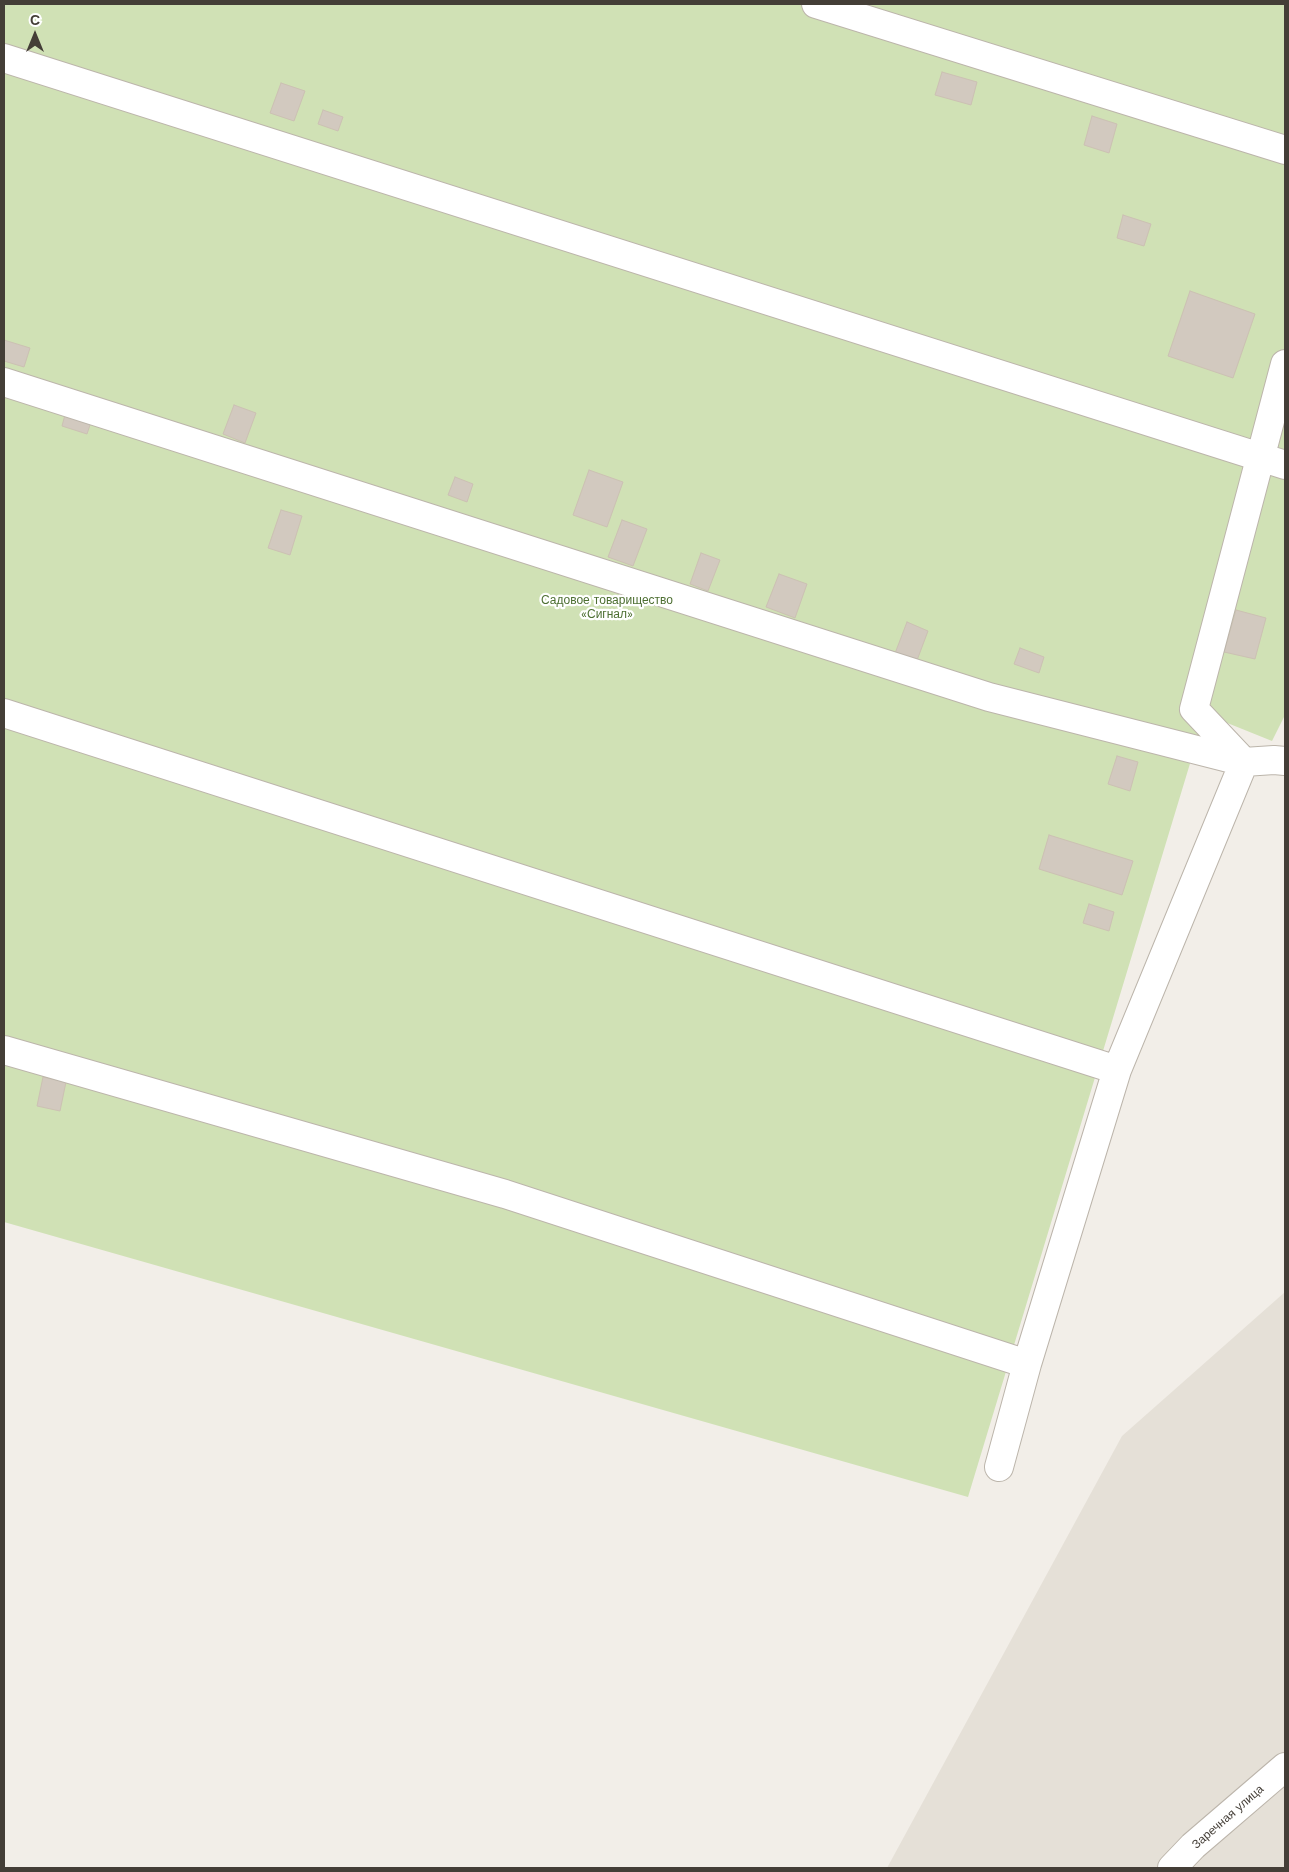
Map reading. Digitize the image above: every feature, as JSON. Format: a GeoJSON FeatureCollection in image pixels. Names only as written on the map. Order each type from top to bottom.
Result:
{"type":"FeatureCollection","features":[{"type":"Feature","properties":{"kind":"street"},"geometry":{"type":"LineString","coordinates":[[816,4],[1285,150]]}},
{"type":"Feature","properties":{"kind":"street"},"geometry":{"type":"LineString","coordinates":[[4,58],[1285,465]]}},
{"type":"Feature","properties":{"kind":"street"},"geometry":{"type":"LineString","coordinates":[[1244,762],[1194,708],[1285,364]]}},
{"type":"Feature","properties":{"kind":"street"},"geometry":{"type":"LineString","coordinates":[[4,382],[989,697],[1244,762],[1285,761]]}},
{"type":"Feature","properties":{"kind":"street"},"geometry":{"type":"LineString","coordinates":[[4,713],[1117,1070]]}},
{"type":"Feature","properties":{"kind":"street"},"geometry":{"type":"LineString","coordinates":[[999,1467],[1027,1364],[1117,1070],[1244,762]]}},
{"type":"Feature","properties":{"kind":"street"},"geometry":{"type":"LineString","coordinates":[[4,1050],[505,1194],[1027,1364]]}},
{"type":"Feature","properties":{"kind":"street","name":"Заречная улица"},"geometry":{"type":"LineString","coordinates":[[1172,1868],[1192,1846],[1285,1767]]}},
{"type":"Feature","properties":{"kind":"shaded area"},"geometry":{"type":"Polygon","coordinates":[[[1285,1292],[1285,1868],[887,1868],[1122,1436],[1285,1292]]]}},
{"type":"Feature","properties":{"kind":"green space","name":"Садовое товарищество «Сигнал»"},"geometry":{"type":"Polygon","coordinates":[[[4,4],[1285,4],[1285,715],[1272,741],[1205,714],[968,1497],[4,1222],[4,4]]]}},
{"type":"Feature","properties":{"kind":"building"},"geometry":{"type":"Polygon","coordinates":[[[942,72],[977,82],[971,105],[935,95],[942,72]]]}},
{"type":"Feature","properties":{"kind":"building"},"geometry":{"type":"Polygon","coordinates":[[[281,83],[305,91],[294,121],[270,113],[281,83]]]}},
{"type":"Feature","properties":{"kind":"building"},"geometry":{"type":"Polygon","coordinates":[[[323,110],[343,117],[338,131],[318,124],[323,110]]]}},
{"type":"Feature","properties":{"kind":"building"},"geometry":{"type":"Polygon","coordinates":[[[1092,116],[1117,124],[1109,153],[1084,145],[1092,116]]]}},
{"type":"Feature","properties":{"kind":"building"},"geometry":{"type":"Polygon","coordinates":[[[1123,215],[1151,224],[1144,246],[1117,238],[1123,215]]]}},
{"type":"Feature","properties":{"kind":"building"},"geometry":{"type":"Polygon","coordinates":[[[1190,291],[1255,314],[1233,378],[1168,356],[1190,291]]]}},
{"type":"Feature","properties":{"kind":"building"},"geometry":{"type":"Polygon","coordinates":[[[4,340],[30,348],[24,367],[4,361],[4,340]]]}},
{"type":"Feature","properties":{"kind":"building"},"geometry":{"type":"Polygon","coordinates":[[[234,405],[256,413],[245,443],[223,434],[234,405]]]}},
{"type":"Feature","properties":{"kind":"building"},"geometry":{"type":"Polygon","coordinates":[[[66,411],[92,419],[87,434],[62,426],[66,411]]]}},
{"type":"Feature","properties":{"kind":"building"},"geometry":{"type":"Polygon","coordinates":[[[589,470],[623,482],[607,527],[573,515],[589,470]]]}},
{"type":"Feature","properties":{"kind":"building"},"geometry":{"type":"Polygon","coordinates":[[[455,477],[473,484],[467,502],[448,495],[455,477]]]}},
{"type":"Feature","properties":{"kind":"building"},"geometry":{"type":"Polygon","coordinates":[[[281,510],[302,516],[290,555],[268,548],[281,510]]]}},
{"type":"Feature","properties":{"kind":"building"},"geometry":{"type":"Polygon","coordinates":[[[622,520],[647,529],[633,566],[608,557],[622,520]]]}},
{"type":"Feature","properties":{"kind":"building"},"geometry":{"type":"Polygon","coordinates":[[[701,553],[720,560],[708,591],[690,584],[701,553]]]}},
{"type":"Feature","properties":{"kind":"building"},"geometry":{"type":"Polygon","coordinates":[[[779,574],[807,584],[795,618],[766,607],[779,574]]]}},
{"type":"Feature","properties":{"kind":"building"},"geometry":{"type":"Polygon","coordinates":[[[1236,610],[1266,618],[1255,659],[1224,652],[1236,610]]]}},
{"type":"Feature","properties":{"kind":"building"},"geometry":{"type":"Polygon","coordinates":[[[907,622],[928,631],[916,663],[894,656],[907,622]]]}},
{"type":"Feature","properties":{"kind":"building"},"geometry":{"type":"Polygon","coordinates":[[[1020,648],[1044,657],[1039,673],[1014,664],[1020,648]]]}},
{"type":"Feature","properties":{"kind":"building"},"geometry":{"type":"Polygon","coordinates":[[[1117,756],[1138,762],[1130,791],[1108,784],[1117,756]]]}},
{"type":"Feature","properties":{"kind":"building"},"geometry":{"type":"Polygon","coordinates":[[[1049,835],[1133,861],[1122,895],[1039,869],[1049,835]]]}},
{"type":"Feature","properties":{"kind":"building"},"geometry":{"type":"Polygon","coordinates":[[[1089,904],[1114,912],[1109,931],[1083,923],[1089,904]]]}},
{"type":"Feature","properties":{"kind":"building"},"geometry":{"type":"Polygon","coordinates":[[[43,1077],[66,1082],[60,1111],[37,1106],[43,1077]]]}}]}
